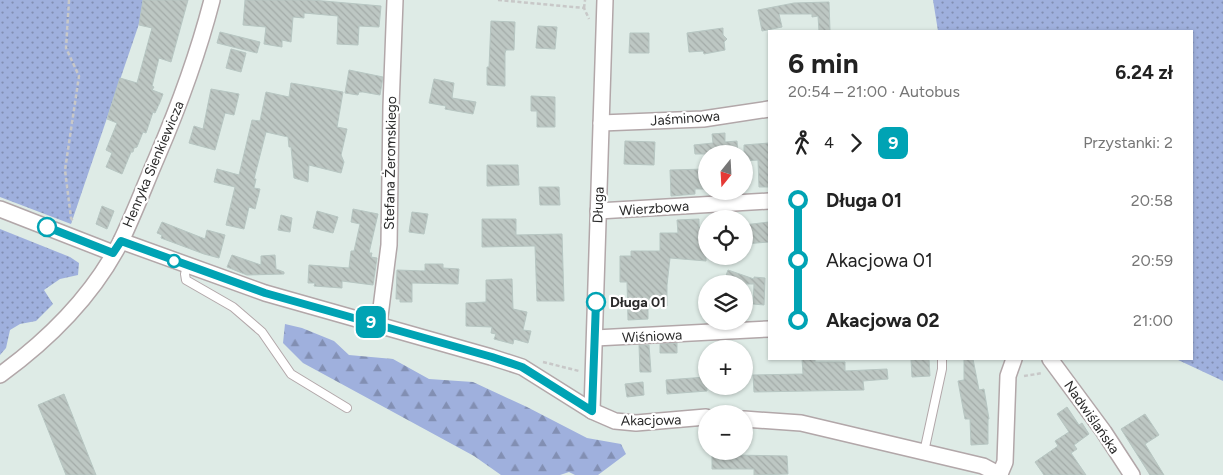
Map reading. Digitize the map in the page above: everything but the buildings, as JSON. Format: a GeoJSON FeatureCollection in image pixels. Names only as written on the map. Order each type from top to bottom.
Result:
{"type":"FeatureCollection","features":[{"type":"Feature","properties":{"kind":"street","name":"Henryka Sienkiewicza"},"geometry":{"type":"LineString","coordinates":[[0,375],[36,347],[66,317],[90,288],[117,247],[173,120],[202,40],[212,0]]}},
{"type":"Feature","properties":{"kind":"street","name":"Stefana Żeromskiego"},"geometry":{"type":"LineString","coordinates":[[379,324],[389,245],[395,0]]}},
{"type":"Feature","properties":{"kind":"street","name":"Długa"},"geometry":{"type":"LineString","coordinates":[[592,411],[605,0]]}},
{"type":"Feature","properties":{"kind":"street","name":"Jaśminowa"},"geometry":{"type":"LineString","coordinates":[[601,123],[703,119],[768,109]]}},
{"type":"Feature","properties":{"kind":"street","name":"Wierzbowa"},"geometry":{"type":"LineString","coordinates":[[598,211],[768,201]]}},
{"type":"Feature","properties":{"kind":"street","name":"Akacjowa"},"geometry":{"type":"LineString","coordinates":[[0,209],[117,247],[187,265],[265,293],[379,324],[522,367],[592,411],[615,421],[636,423],[698,418]]}},
{"type":"Feature","properties":{"kind":"street","name":"Wiśniowa"},"geometry":{"type":"LineString","coordinates":[[595,338],[768,328]]}},
{"type":"Feature","properties":{"kind":"street"},"geometry":{"type":"LineString","coordinates":[[753,420],[802,423],[983,466],[1000,475],[1005,462],[1008,378],[1014,360]]}},
{"type":"Feature","properties":{"kind":"street","name":"Nadwiślańska"},"geometry":{"type":"LineString","coordinates":[[1050,366],[1104,432],[1132,475]]}},
{"type":"Feature","properties":{"kind":"lane"},"geometry":{"type":"LineString","coordinates":[[187,265],[186,280],[233,307],[262,332],[291,374],[347,408]]}},
{"type":"Feature","properties":{"kind":"lane"},"geometry":{"type":"LineString","coordinates":[[924,452],[942,369],[942,360]]}},
{"type":"Feature","properties":{"kind":"path"},"geometry":{"type":"LineString","coordinates":[[68,0],[66,48],[79,76],[65,170],[71,218],[76,224]]}},
{"type":"Feature","properties":{"kind":"path"},"geometry":{"type":"LineString","coordinates":[[498,0],[584,8]]}},
{"type":"Feature","properties":{"kind":"path"},"geometry":{"type":"LineString","coordinates":[[585,0],[584,8],[591,21]]}},
{"type":"Feature","properties":{"kind":"path"},"geometry":{"type":"LineString","coordinates":[[542,361],[584,373],[585,362],[594,361]]}},
{"type":"Feature","properties":{"kind":"path"},"geometry":{"type":"LineString","coordinates":[[1008,378],[1050,366]]}},
{"type":"Feature","properties":{"kind":"green space"},"geometry":{"type":"Polygon","coordinates":[[[0,0],[143,0],[141,18],[71,224],[0,197],[0,0]]]}},
{"type":"Feature","properties":{"kind":"green space"},"geometry":{"type":"Polygon","coordinates":[[[933,0],[1223,0],[1223,381],[1178,360],[1193,360],[1193,30],[938,30],[933,0]]]}},
{"type":"Feature","properties":{"kind":"green space"},"geometry":{"type":"Polygon","coordinates":[[[0,229],[70,257],[79,263],[78,275],[60,279],[44,290],[53,304],[36,321],[20,324],[10,330],[6,348],[0,355],[0,229]]]}},
{"type":"Feature","properties":{"kind":"green space"},"geometry":{"type":"Polygon","coordinates":[[[285,324],[302,328],[334,341],[349,355],[393,359],[429,379],[473,382],[587,438],[621,444],[626,454],[598,475],[575,475],[569,472],[560,475],[501,475],[474,456],[303,363],[283,343],[285,324]]]}},
{"type":"Feature","properties":{"kind":"bus line","name":"9"},"geometry":{"type":"LineString","coordinates":[[47,227],[113,253],[121,241],[265,293],[379,324],[522,367],[592,411],[596,302]]}},
{"type":"Feature","properties":{"kind":"place","name":"Długa 01"},"geometry":{"type":"Point","coordinates":[596,302]}}]}
